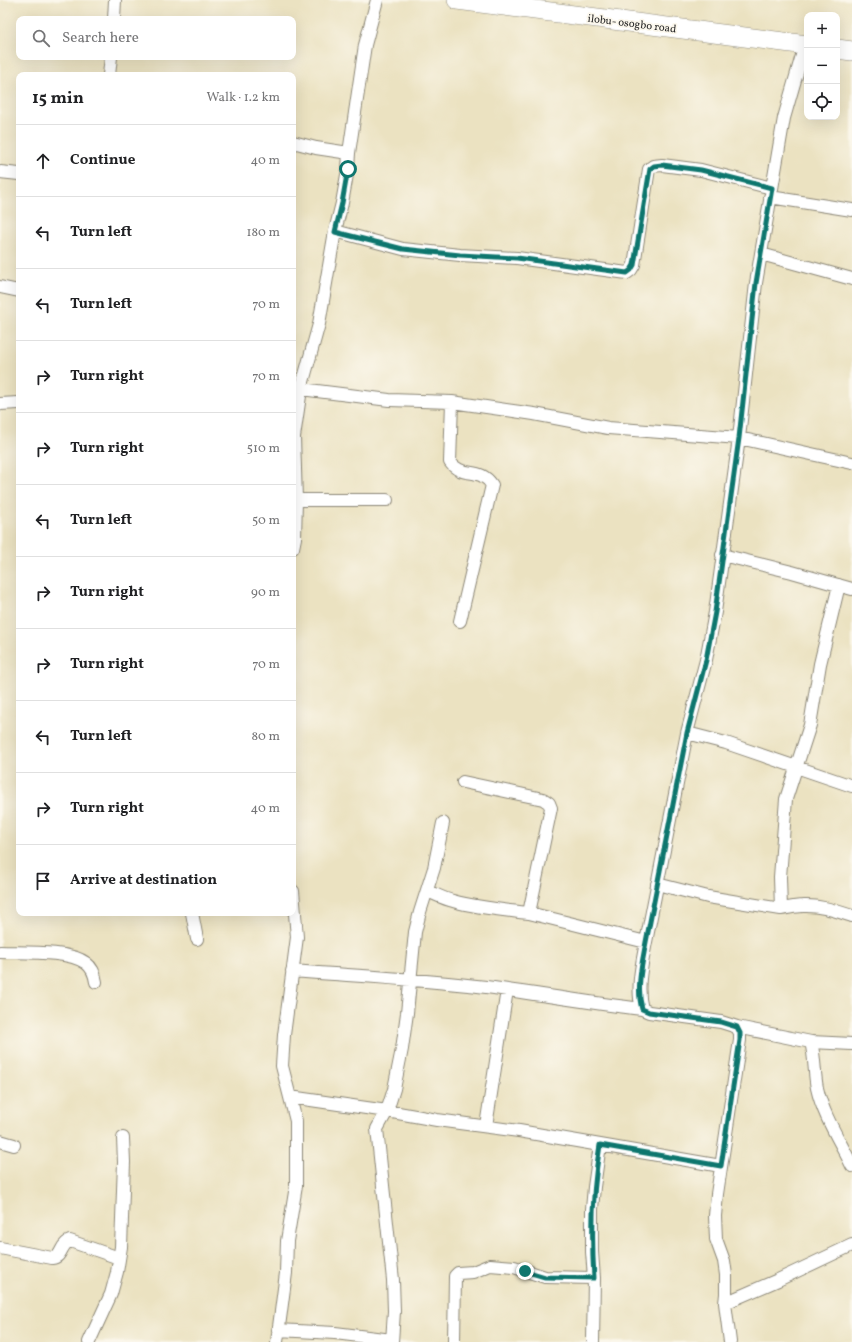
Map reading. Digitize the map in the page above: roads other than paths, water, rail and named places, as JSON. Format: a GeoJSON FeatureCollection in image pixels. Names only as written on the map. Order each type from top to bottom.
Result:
{"type":"FeatureCollection","features":[{"type":"Feature","properties":{"kind":"main road","name":"ilobu- osogbo road"},"geometry":{"type":"LineString","coordinates":[[457,0],[804,45]]}},
{"type":"Feature","properties":{"kind":"main road"},"geometry":{"type":"LineString","coordinates":[[840,49],[852,51]]}},
{"type":"Feature","properties":{"kind":"street"},"geometry":{"type":"LineString","coordinates":[[114,16],[115,0]]}},
{"type":"Feature","properties":{"kind":"street"},"geometry":{"type":"LineString","coordinates":[[296,404],[297,388],[319,324],[348,169],[365,46],[377,0]]}},
{"type":"Feature","properties":{"kind":"street"},"geometry":{"type":"LineString","coordinates":[[642,1009],[639,994],[641,970],[646,942],[687,733],[706,660],[715,612],[739,438],[756,283],[771,192],[784,118],[805,48]]}},
{"type":"Feature","properties":{"kind":"street"},"geometry":{"type":"LineString","coordinates":[[109,72],[111,60]]}},
{"type":"Feature","properties":{"kind":"street"},"geometry":{"type":"LineString","coordinates":[[296,143],[316,148],[349,153]]}},
{"type":"Feature","properties":{"kind":"street"},"geometry":{"type":"LineString","coordinates":[[335,232],[403,249],[460,255],[517,258],[627,273],[634,265],[650,169],[654,166],[662,165],[701,170],[771,192],[852,210]]}},
{"type":"Feature","properties":{"kind":"street"},"geometry":{"type":"LineString","coordinates":[[0,172],[16,174]]}},
{"type":"Feature","properties":{"kind":"street"},"geometry":{"type":"LineString","coordinates":[[761,254],[852,279]]}},
{"type":"Feature","properties":{"kind":"street"},"geometry":{"type":"LineString","coordinates":[[0,287],[16,290]]}},
{"type":"Feature","properties":{"kind":"street"},"geometry":{"type":"LineString","coordinates":[[297,388],[389,400],[452,402],[534,414],[608,428],[739,438],[852,463]]}},
{"type":"Feature","properties":{"kind":"street"},"geometry":{"type":"LineString","coordinates":[[452,402],[450,462],[454,467],[462,471],[484,476],[492,485],[460,621]]}},
{"type":"Feature","properties":{"kind":"street"},"geometry":{"type":"LineString","coordinates":[[0,404],[16,403]]}},
{"type":"Feature","properties":{"kind":"street"},"geometry":{"type":"LineString","coordinates":[[296,500],[387,500]]}},
{"type":"Feature","properties":{"kind":"street"},"geometry":{"type":"LineString","coordinates":[[722,555],[792,572],[852,589]]}},
{"type":"Feature","properties":{"kind":"street"},"geometry":{"type":"LineString","coordinates":[[781,909],[780,876],[786,799],[795,767],[810,725],[820,664],[839,585]]}},
{"type":"Feature","properties":{"kind":"street"},"geometry":{"type":"LineString","coordinates":[[687,733],[726,743],[852,786]]}},
{"type":"Feature","properties":{"kind":"street"},"geometry":{"type":"LineString","coordinates":[[463,782],[543,799],[549,803],[551,808],[529,913]]}},
{"type":"Feature","properties":{"kind":"street"},"geometry":{"type":"LineString","coordinates":[[278,1330],[336,1333],[392,1341],[394,1311],[393,1280],[377,1129],[387,1111],[394,1089],[402,1049],[411,979],[415,932],[434,868],[443,823]]}},
{"type":"Feature","properties":{"kind":"street"},"geometry":{"type":"LineString","coordinates":[[657,884],[708,897],[781,909],[809,906],[852,916]]}},
{"type":"Feature","properties":{"kind":"street"},"geometry":{"type":"LineString","coordinates":[[427,891],[451,901],[492,909],[529,913],[646,942]]}},
{"type":"Feature","properties":{"kind":"street"},"geometry":{"type":"LineString","coordinates":[[193,916],[197,939]]}},
{"type":"Feature","properties":{"kind":"street"},"geometry":{"type":"LineString","coordinates":[[277,1342],[286,1273],[286,1241],[296,1186],[296,1121],[282,1066],[282,1054],[297,937],[295,916]]}},
{"type":"Feature","properties":{"kind":"street"},"geometry":{"type":"LineString","coordinates":[[0,952],[35,953],[79,959],[92,969],[96,982]]}},
{"type":"Feature","properties":{"kind":"street"},"geometry":{"type":"LineString","coordinates":[[292,971],[411,979],[507,990],[642,1009],[658,1014],[721,1022],[737,1027],[811,1042],[852,1044]]}},
{"type":"Feature","properties":{"kind":"street"},"geometry":{"type":"LineString","coordinates":[[486,1126],[507,990]]}},
{"type":"Feature","properties":{"kind":"street"},"geometry":{"type":"LineString","coordinates":[[730,1342],[725,1304],[726,1275],[724,1261],[716,1240],[715,1216],[740,1040],[740,1033],[737,1027]]}},
{"type":"Feature","properties":{"kind":"street"},"geometry":{"type":"LineString","coordinates":[[811,1042],[814,1052],[814,1069],[817,1088],[823,1108],[852,1166]]}},
{"type":"Feature","properties":{"kind":"street"},"geometry":{"type":"LineString","coordinates":[[290,1097],[437,1120],[486,1126],[721,1166]]}},
{"type":"Feature","properties":{"kind":"street"},"geometry":{"type":"LineString","coordinates":[[89,1342],[111,1294],[117,1272],[122,1235],[124,1162],[123,1138]]}},
{"type":"Feature","properties":{"kind":"street"},"geometry":{"type":"LineString","coordinates":[[0,1141],[14,1145]]}},
{"type":"Feature","properties":{"kind":"street"},"geometry":{"type":"LineString","coordinates":[[593,1342],[594,1278],[592,1252],[592,1209],[600,1145]]}},
{"type":"Feature","properties":{"kind":"street"},"geometry":{"type":"LineString","coordinates":[[0,1248],[56,1258],[59,1256],[65,1243],[70,1241],[119,1258]]}},
{"type":"Feature","properties":{"kind":"street"},"geometry":{"type":"LineString","coordinates":[[725,1304],[852,1245]]}},
{"type":"Feature","properties":{"kind":"street"},"geometry":{"type":"LineString","coordinates":[[454,1342],[455,1276],[458,1273],[473,1272],[490,1265],[514,1266],[545,1277],[594,1278]]}}]}
